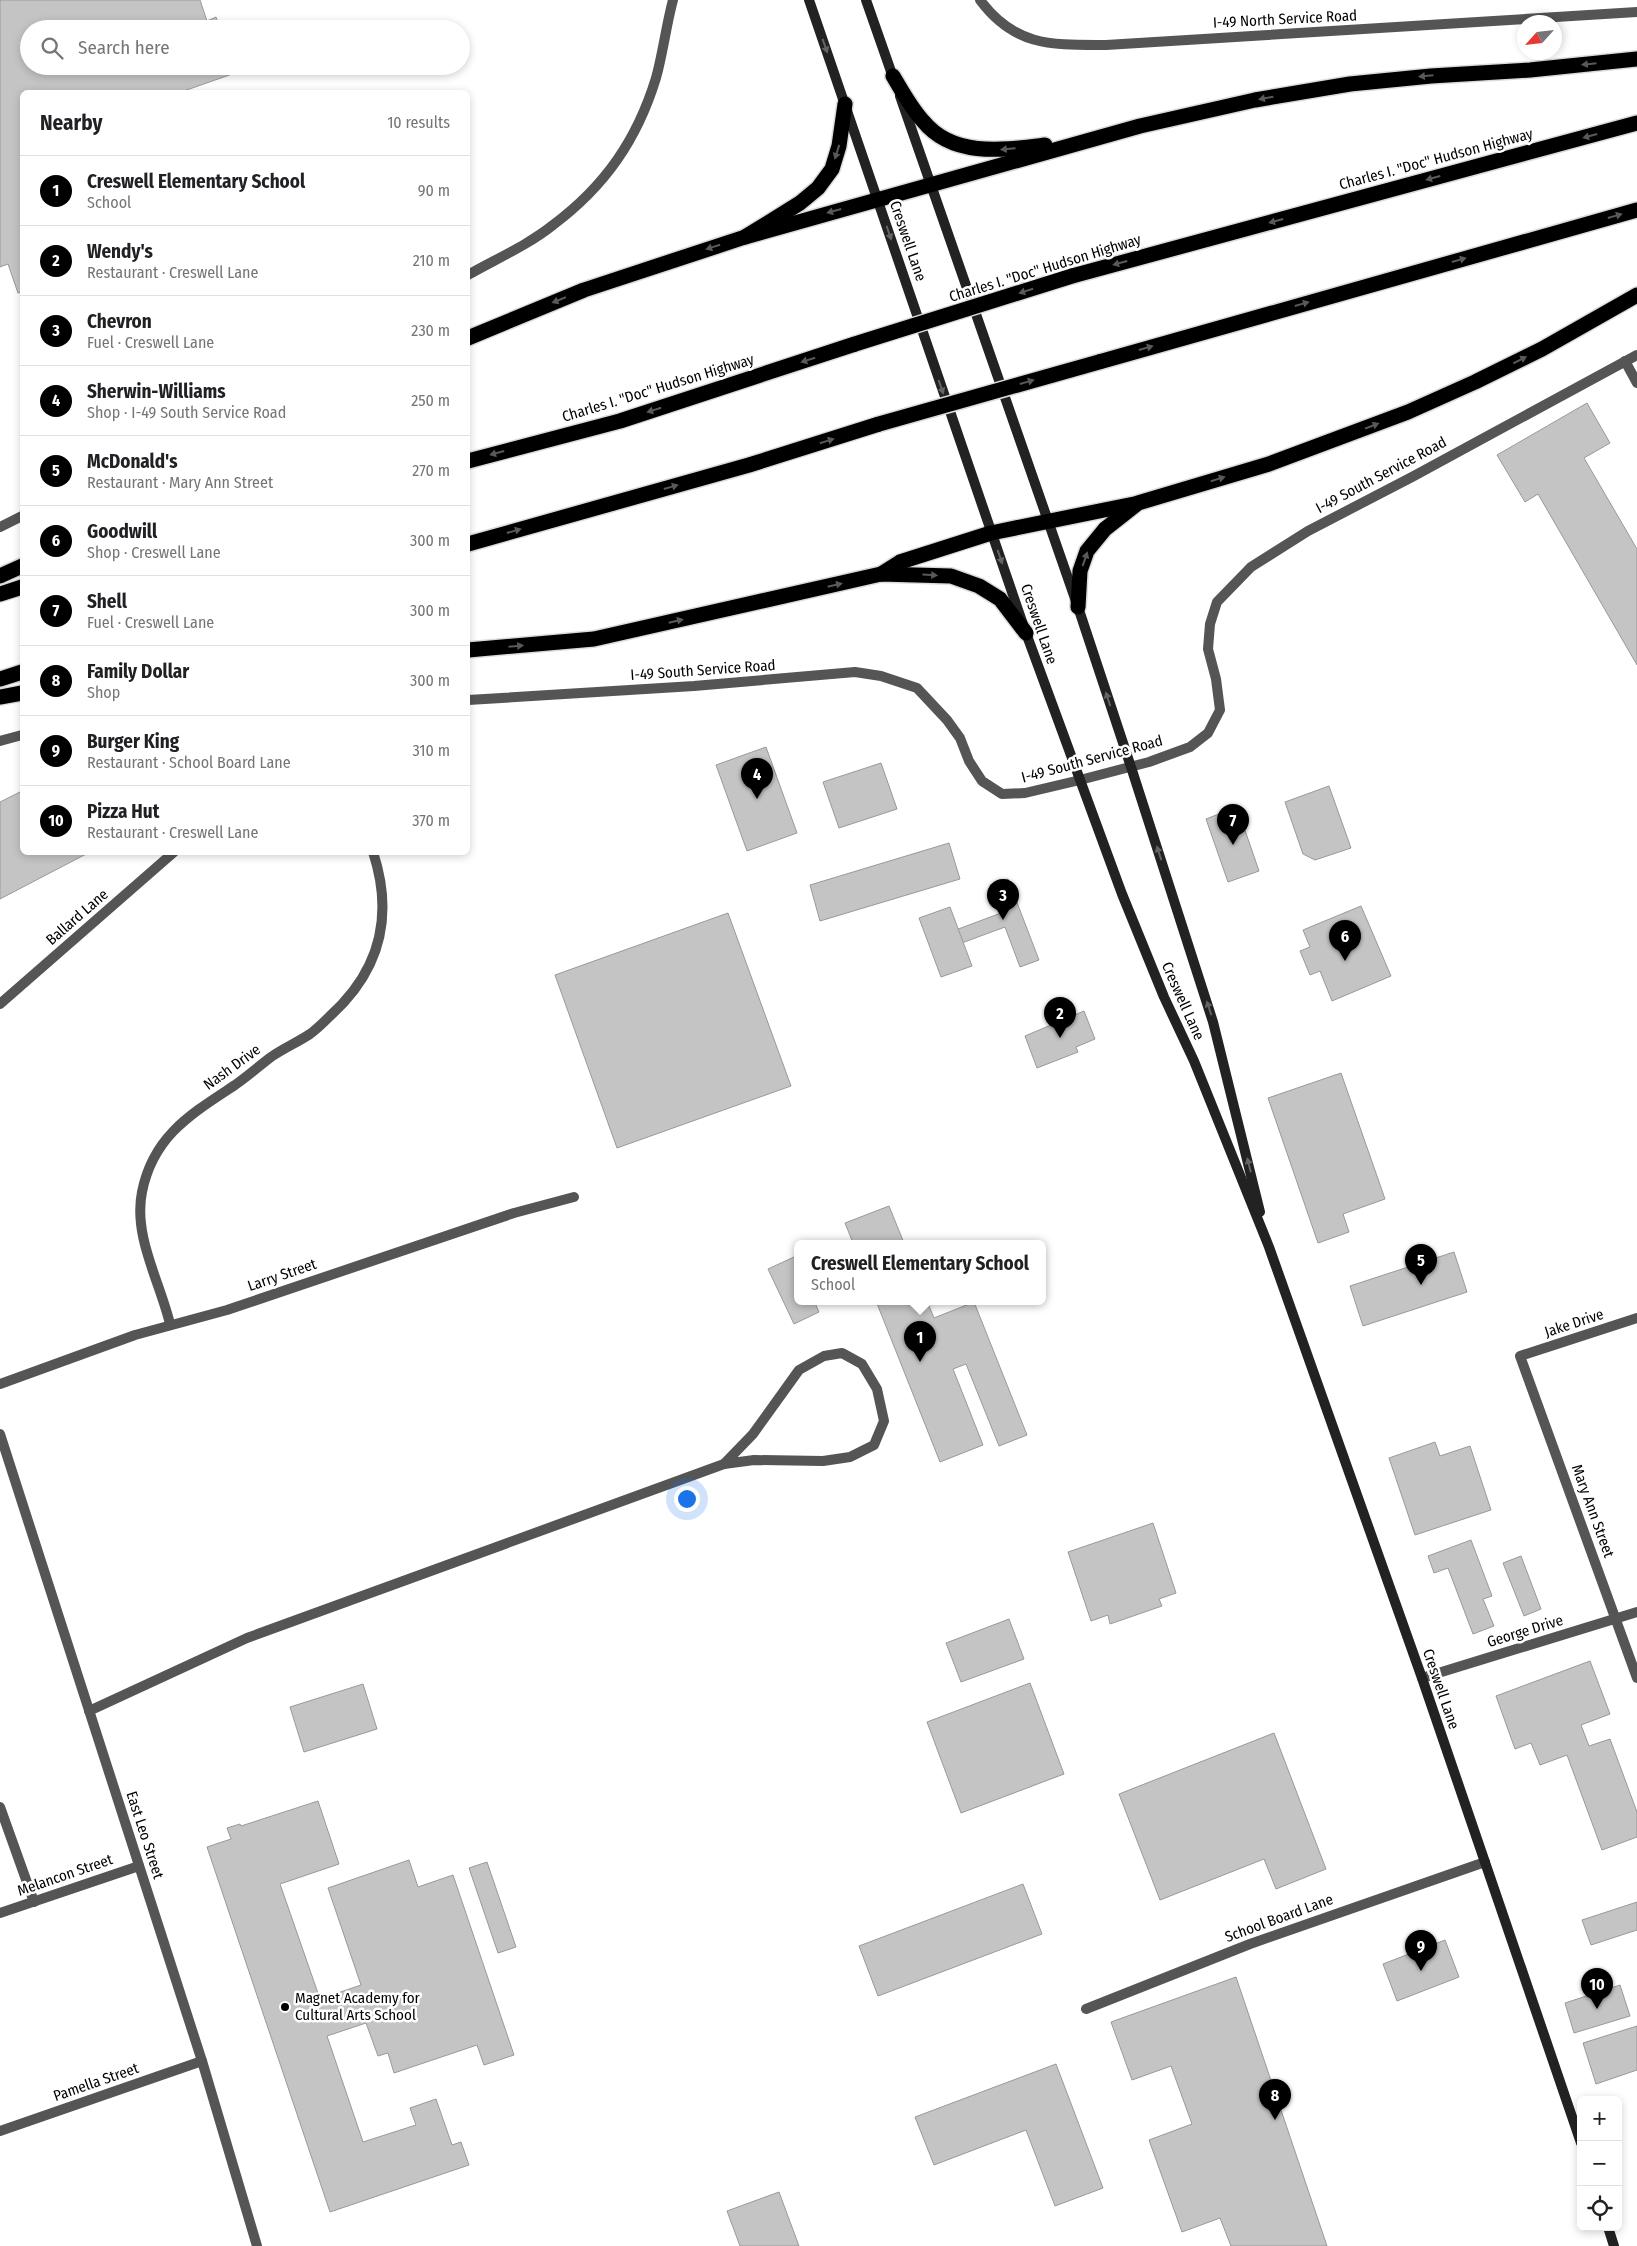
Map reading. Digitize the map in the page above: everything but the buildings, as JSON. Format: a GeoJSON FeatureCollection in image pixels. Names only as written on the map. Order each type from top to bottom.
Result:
{"type":"FeatureCollection","features":[{"type":"Feature","properties":{"kind":"highway"},"geometry":{"type":"LineString","coordinates":[[470,337],[584,290],[745,236],[1092,139],[1220,108],[1350,84],[1431,76],[1530,70],[1637,59]]}},
{"type":"Feature","properties":{"kind":"highway"},"geometry":{"type":"LineString","coordinates":[[893,76],[923,122],[938,135],[961,145],[990,150],[1092,139]]}},
{"type":"Feature","properties":{"kind":"highway"},"geometry":{"type":"LineString","coordinates":[[745,236],[800,203],[818,188],[832,169],[839,146],[844,104]]}},
{"type":"Feature","properties":{"kind":"highway","name":"Charles I. \"Doc\" Hudson Highway"},"geometry":{"type":"LineString","coordinates":[[470,460],[620,421],[855,344],[1072,276],[1637,123]]}},
{"type":"Feature","properties":{"kind":"highway"},"geometry":{"type":"LineString","coordinates":[[470,543],[749,465],[879,424],[1637,210]]}},
{"type":"Feature","properties":{"kind":"highway"},"geometry":{"type":"LineString","coordinates":[[881,574],[900,562],[991,533],[1138,503],[1269,464],[1408,412],[1475,382],[1542,349],[1637,295]]}},
{"type":"Feature","properties":{"kind":"highway"},"geometry":{"type":"LineString","coordinates":[[1078,607],[1080,571],[1087,551],[1105,529],[1138,503]]}},
{"type":"Feature","properties":{"kind":"highway"},"geometry":{"type":"LineString","coordinates":[[0,576],[20,567]]}},
{"type":"Feature","properties":{"kind":"highway"},"geometry":{"type":"LineString","coordinates":[[470,650],[594,639],[881,574],[951,576],[980,586],[1000,599],[1026,633]]}},
{"type":"Feature","properties":{"kind":"highway"},"geometry":{"type":"LineString","coordinates":[[0,594],[20,589]]}},
{"type":"Feature","properties":{"kind":"highway"},"geometry":{"type":"LineString","coordinates":[[0,679],[20,673]]}},
{"type":"Feature","properties":{"kind":"highway"},"geometry":{"type":"LineString","coordinates":[[0,696],[20,693]]}},
{"type":"Feature","properties":{"kind":"main road","name":"Creswell Lane"},"geometry":{"type":"LineString","coordinates":[[809,0],[1026,633],[1122,894],[1164,997],[1194,1061],[1269,1247],[1422,1678],[1580,2141]]}},
{"type":"Feature","properties":{"kind":"main road","name":"Creswell Lane"},"geometry":{"type":"LineString","coordinates":[[866,0],[1078,607],[1131,767],[1213,1022],[1269,1247]]}},
{"type":"Feature","properties":{"kind":"main road"},"geometry":{"type":"LineString","coordinates":[[1609,2231],[1614,2246]]}},
{"type":"Feature","properties":{"kind":"street"},"geometry":{"type":"LineString","coordinates":[[470,274],[552,226],[588,195],[626,149],[642,119],[656,77],[673,0]]}},
{"type":"Feature","properties":{"kind":"street","name":"I-49 North Service Road"},"geometry":{"type":"LineString","coordinates":[[980,0],[992,17],[1012,32],[1034,41],[1058,45],[1106,45],[1637,12]]}},
{"type":"Feature","properties":{"kind":"street","name":"I-49 South Service Road"},"geometry":{"type":"LineString","coordinates":[[470,700],[694,686],[855,672],[881,676],[917,688],[947,720],[960,738],[969,761],[982,781],[1002,794],[1025,793],[1131,767],[1190,747],[1208,733],[1220,710],[1216,679],[1208,649],[1210,624],[1217,602],[1251,567],[1308,531],[1637,355]]}},
{"type":"Feature","properties":{"kind":"street"},"geometry":{"type":"LineString","coordinates":[[1625,362],[1637,383]]}},
{"type":"Feature","properties":{"kind":"street"},"geometry":{"type":"LineString","coordinates":[[0,526],[20,517]]}},
{"type":"Feature","properties":{"kind":"street"},"geometry":{"type":"LineString","coordinates":[[0,741],[20,736]]}},
{"type":"Feature","properties":{"kind":"street","name":"Ballard Lane"},"geometry":{"type":"LineString","coordinates":[[0,1004],[171,855]]}},
{"type":"Feature","properties":{"kind":"street","name":"Nash Drive"},"geometry":{"type":"LineString","coordinates":[[170,1324],[144,1240],[140,1217],[141,1193],[148,1170],[158,1148],[173,1130],[193,1113],[253,1073],[270,1058],[311,1034],[360,985],[371,965],[379,942],[383,918],[382,893],[374,855]]}},
{"type":"Feature","properties":{"kind":"street","name":"Larry Street"},"geometry":{"type":"LineString","coordinates":[[0,1384],[170,1324],[228,1310],[514,1213],[574,1197]]}},
{"type":"Feature","properties":{"kind":"street","name":"Jake Drive"},"geometry":{"type":"LineString","coordinates":[[1520,1356],[1637,1318]]}},
{"type":"Feature","properties":{"kind":"street"},"geometry":{"type":"LineString","coordinates":[[89,1711],[247,1638],[724,1464],[754,1460],[823,1461],[850,1457],[874,1445],[884,1421],[877,1389],[862,1364],[842,1353],[824,1356],[799,1370],[753,1434],[724,1464]]}},
{"type":"Feature","properties":{"kind":"street","name":"Mary Ann Street"},"geometry":{"type":"LineString","coordinates":[[1520,1356],[1637,1678]]}},
{"type":"Feature","properties":{"kind":"street","name":"East Leo Street"},"geometry":{"type":"LineString","coordinates":[[0,1434],[202,2061],[257,2246]]}},
{"type":"Feature","properties":{"kind":"street","name":"George Drive"},"geometry":{"type":"LineString","coordinates":[[1422,1678],[1637,1612]]}},
{"type":"Feature","properties":{"kind":"street"},"geometry":{"type":"LineString","coordinates":[[0,1807],[34,1902]]}},
{"type":"Feature","properties":{"kind":"street","name":"School Board Lane"},"geometry":{"type":"LineString","coordinates":[[1086,2009],[1250,1944],[1485,1862]]}},
{"type":"Feature","properties":{"kind":"street","name":"Melancon Street"},"geometry":{"type":"LineString","coordinates":[[0,1913],[139,1866]]}},
{"type":"Feature","properties":{"kind":"street","name":"Pamella Street"},"geometry":{"type":"LineString","coordinates":[[0,2131],[202,2061]]}},
{"type":"Feature","properties":{"kind":"place","name":"Sherwin-Williams"},"geometry":{"type":"Point","coordinates":[757,799]}},
{"type":"Feature","properties":{"kind":"place","name":"Shell"},"geometry":{"type":"Point","coordinates":[1233,845]}},
{"type":"Feature","properties":{"kind":"place","name":"Chevron"},"geometry":{"type":"Point","coordinates":[1003,920]}},
{"type":"Feature","properties":{"kind":"place","name":"Goodwill"},"geometry":{"type":"Point","coordinates":[1345,961]}},
{"type":"Feature","properties":{"kind":"place","name":"Wendy's"},"geometry":{"type":"Point","coordinates":[1060,1038]}},
{"type":"Feature","properties":{"kind":"place","name":"McDonald's"},"geometry":{"type":"Point","coordinates":[1421,1285]}},
{"type":"Feature","properties":{"kind":"place","name":"Creswell Elementary School"},"geometry":{"type":"Point","coordinates":[920,1362]}},
{"type":"Feature","properties":{"kind":"place","name":"Burger King"},"geometry":{"type":"Point","coordinates":[1421,1971]}},
{"type":"Feature","properties":{"kind":"place","name":"Magnet Academy for Cultural Arts School"},"geometry":{"type":"Point","coordinates":[285,2007]}},
{"type":"Feature","properties":{"kind":"place","name":"Pizza Hut"},"geometry":{"type":"Point","coordinates":[1597,2009]}},
{"type":"Feature","properties":{"kind":"place","name":"Family Dollar"},"geometry":{"type":"Point","coordinates":[1275,2120]}}]}
